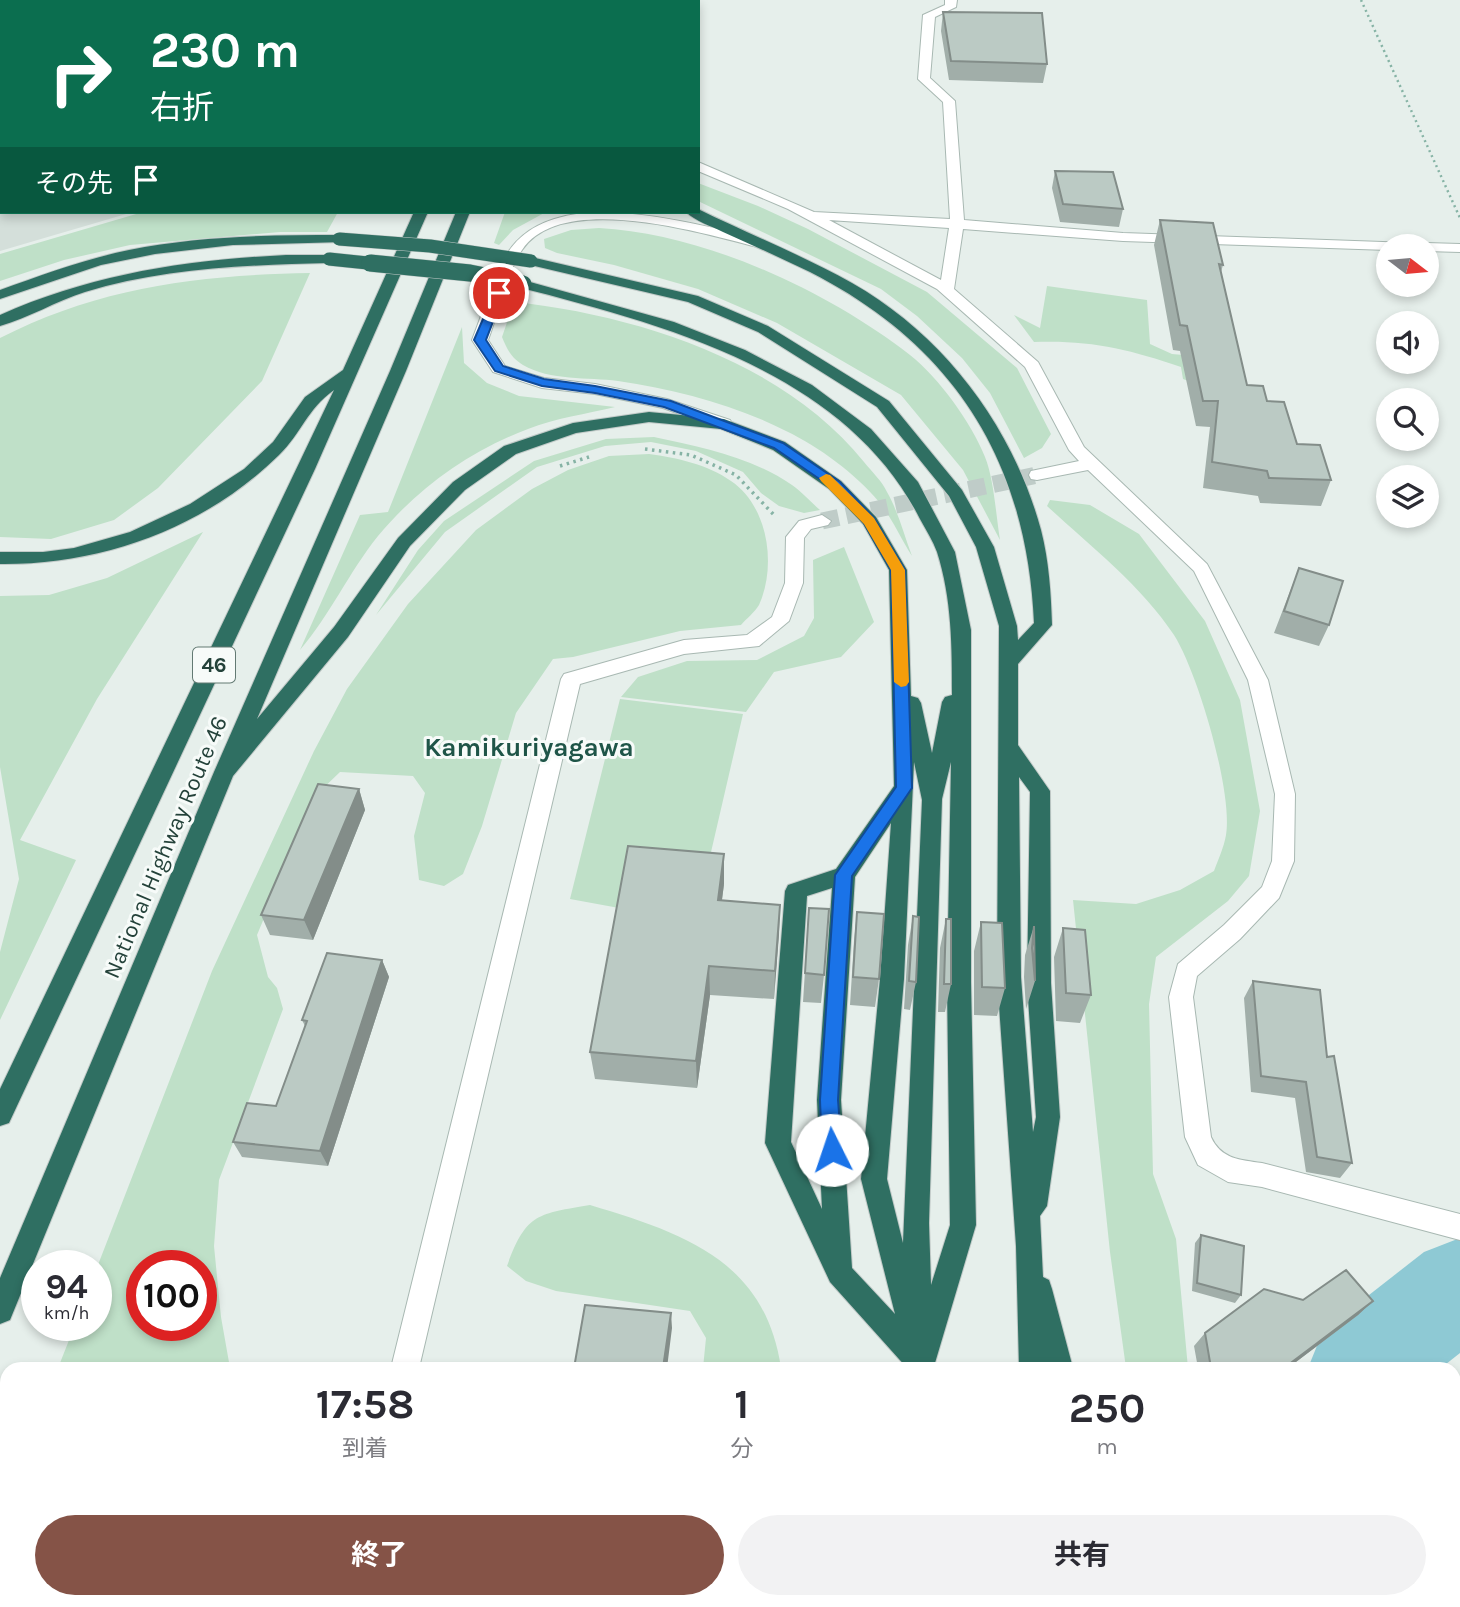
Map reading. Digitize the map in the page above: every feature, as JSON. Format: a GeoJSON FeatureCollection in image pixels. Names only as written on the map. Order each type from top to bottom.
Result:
{"type":"FeatureCollection","features":[{"type":"Feature","properties":{"kind":"highway","name":"National Highway Route 46"},"geometry":{"type":"LineString","coordinates":[[0,1115],[353,370],[420,214]]}},
{"type":"Feature","properties":{"kind":"highway","name":"National Highway Route 46"},"geometry":{"type":"LineString","coordinates":[[0,1310],[224,772],[398,371],[462,214]]}},
{"type":"Feature","properties":{"kind":"highway"},"geometry":{"type":"LineString","coordinates":[[697,214],[870,300],[942,362],[969,395],[1000,442],[1023,500],[1037,559],[1043,625],[1008,662]]}},
{"type":"Feature","properties":{"kind":"highway"},"geometry":{"type":"LineString","coordinates":[[0,295],[70,270],[129,254],[279,239],[339,239],[430,246],[531,261],[693,299],[763,330],[883,404],[956,494],[985,547],[1008,626],[1009,977],[1029,1246],[1033,1362]]}},
{"type":"Feature","properties":{"kind":"highway"},"geometry":{"type":"LineString","coordinates":[[0,321],[81,286],[200,264],[329,259],[470,273],[603,303],[722,344],[776,369],[808,388],[852,422],[891,460],[924,504],[942,539],[959,593],[962,649],[959,982],[963,1225],[922,1362]]}},
{"type":"Feature","properties":{"kind":"highway"},"geometry":{"type":"LineString","coordinates":[[0,558],[44,558],[102,546],[164,525],[218,498],[256,468],[286,439],[310,401],[353,370]]}},
{"type":"Feature","properties":{"kind":"highway"},"geometry":{"type":"LineString","coordinates":[[224,772],[341,632],[404,542],[459,486],[510,450],[573,428],[649,417],[724,424],[779,446],[835,485],[870,521],[898,570],[904,788],[892,979],[874,1179],[920,1362]]}},
{"type":"Feature","properties":{"kind":"highway"},"geometry":{"type":"LineString","coordinates":[[921,1362],[916,1223],[932,807],[962,649]]}},
{"type":"Feature","properties":{"kind":"highway"},"geometry":{"type":"LineString","coordinates":[[900,651],[932,807]]}},
{"type":"Feature","properties":{"kind":"highway"},"geometry":{"type":"LineString","coordinates":[[1009,747],[1040,791],[1039,983],[1048,1118],[1029,1246],[1058,1362]]}},
{"type":"Feature","properties":{"kind":"highway"},"geometry":{"type":"LineString","coordinates":[[839,1273],[829,1100],[844,875],[904,788]]}},
{"type":"Feature","properties":{"kind":"highway"},"geometry":{"type":"LineString","coordinates":[[844,875],[796,891],[778,1143],[839,1273],[917,1362]]}},
{"type":"Feature","properties":{"kind":"street"},"geometry":{"type":"LineString","coordinates":[[947,290],[957,224],[949,100],[924,79],[929,15],[950,6],[951,0]]}},
{"type":"Feature","properties":{"kind":"street"},"geometry":{"type":"LineString","coordinates":[[700,167],[809,214],[947,290],[1032,365],[1076,450],[1201,568],[1258,680],[1285,794],[1283,861],[1272,892],[1232,932],[1186,971],[1181,996],[1198,1137],[1207,1157],[1228,1170],[1262,1175],[1449,1223]]}},
{"type":"Feature","properties":{"kind":"street"},"geometry":{"type":"LineString","coordinates":[[809,214],[1124,237],[1376,246]]}},
{"type":"Feature","properties":{"kind":"street"},"geometry":{"type":"LineString","coordinates":[[724,424],[667,404],[542,383],[499,369],[480,340],[517,246],[541,228],[583,215],[653,217],[761,244]]}},
{"type":"Feature","properties":{"kind":"street"},"geometry":{"type":"LineString","coordinates":[[1439,247],[1460,248]]}},
{"type":"Feature","properties":{"kind":"street"},"geometry":{"type":"LineString","coordinates":[[1037,475],[1091,464]]}},
{"type":"Feature","properties":{"kind":"street"},"geometry":{"type":"LineString","coordinates":[[406,1362],[571,679],[684,647],[752,641],[780,621],[794,583],[794,537],[805,525],[822,521]]}},
{"type":"Feature","properties":{"kind":"path"},"geometry":{"type":"LineString","coordinates":[[1361,0],[1460,218]]}},
{"type":"Feature","properties":{"kind":"path"},"geometry":{"type":"LineString","coordinates":[[635,449],[648,448],[691,455],[736,475],[794,537]]}},
{"type":"Feature","properties":{"kind":"path"},"geometry":{"type":"LineString","coordinates":[[558,467],[596,455]]}},
{"type":"Feature","properties":{"kind":"shaded area"},"geometry":{"type":"Polygon","coordinates":[[[0,214],[126,214],[0,251],[0,214]]]}},
{"type":"Feature","properties":{"kind":"green space"},"geometry":{"type":"Polygon","coordinates":[[[700,184],[808,229],[927,292],[1017,368],[1051,434],[1042,448],[1024,458],[990,393],[962,358],[917,316],[881,289],[700,202],[700,184]]]}},
{"type":"Feature","properties":{"kind":"green space"},"geometry":{"type":"Polygon","coordinates":[[[136,214],[337,214],[327,232],[280,232],[130,245],[64,260],[0,281],[0,254],[136,214]]]}},
{"type":"Feature","properties":{"kind":"green space"},"geometry":{"type":"Polygon","coordinates":[[[504,214],[542,214],[513,230],[499,245],[494,243],[504,214]]]}},
{"type":"Feature","properties":{"kind":"green space"},"geometry":{"type":"Polygon","coordinates":[[[599,228],[680,241],[763,269],[841,309],[910,355],[943,388],[963,415],[979,444],[991,476],[1000,540],[963,470],[901,395],[777,323],[698,289],[545,248],[544,239],[571,230],[599,228]]]}},
{"type":"Feature","properties":{"kind":"green space"},"geometry":{"type":"Polygon","coordinates":[[[310,273],[262,381],[158,488],[114,520],[51,539],[0,537],[0,338],[75,307],[151,287],[229,277],[310,273]]]}},
{"type":"Feature","properties":{"kind":"green space"},"geometry":{"type":"Polygon","coordinates":[[[1047,286],[1147,300],[1150,344],[1172,354],[1239,360],[1258,407],[1183,379],[1181,367],[1144,355],[1092,344],[1034,342],[1014,315],[1040,328],[1047,286]]]}},
{"type":"Feature","properties":{"kind":"green space"},"geometry":{"type":"Polygon","coordinates":[[[514,302],[609,318],[658,332],[705,349],[751,371],[793,397],[831,427],[880,480],[894,507],[912,556],[879,502],[859,481],[811,445],[766,421],[683,394],[618,381],[545,374],[523,365],[510,353],[502,337],[514,302]]]}},
{"type":"Feature","properties":{"kind":"green space"},"geometry":{"type":"Polygon","coordinates":[[[462,327],[464,363],[487,383],[519,396],[615,407],[549,422],[506,438],[465,460],[427,487],[378,536],[300,650],[360,515],[388,512],[462,327]]]}},
{"type":"Feature","properties":{"kind":"green space"},"geometry":{"type":"Polygon","coordinates":[[[654,437],[708,449],[760,467],[792,485],[820,510],[804,513],[779,506],[761,493],[743,472],[696,451],[651,442],[605,446],[537,467],[445,532],[376,615],[418,550],[444,521],[534,461],[606,439],[654,437]]]}},
{"type":"Feature","properties":{"kind":"green space"},"geometry":{"type":"Polygon","coordinates":[[[649,454],[692,463],[722,475],[744,492],[754,505],[766,537],[767,572],[759,605],[741,625],[680,631],[573,657],[553,659],[516,713],[482,826],[463,874],[444,886],[419,880],[414,836],[425,793],[413,776],[340,772],[315,796],[257,935],[268,977],[277,988],[283,1009],[219,1180],[214,1250],[126,1250],[126,1341],[217,1341],[217,1276],[229,1362],[60,1362],[69,1341],[112,1341],[112,1250],[104,1250],[212,971],[314,751],[347,689],[408,604],[476,530],[532,489],[568,470],[609,456],[649,454]]]}},
{"type":"Feature","properties":{"kind":"green space"},"geometry":{"type":"Polygon","coordinates":[[[1050,500],[1090,505],[1139,534],[1205,621],[1240,700],[1260,811],[1249,876],[1228,901],[1156,957],[1149,1004],[1153,1174],[1176,1239],[1187,1362],[1125,1362],[1110,1252],[1073,900],[1136,904],[1180,890],[1214,871],[1226,835],[1224,791],[1203,704],[1174,635],[1131,583],[1047,506],[1050,500]]]}},
{"type":"Feature","properties":{"kind":"green space"},"geometry":{"type":"Polygon","coordinates":[[[203,532],[97,699],[20,840],[76,860],[0,1020],[0,952],[19,879],[0,767],[0,596],[49,595],[107,578],[203,532]]]}},
{"type":"Feature","properties":{"kind":"green space"},"geometry":{"type":"Polygon","coordinates":[[[844,547],[874,622],[841,657],[774,672],[746,712],[621,697],[638,677],[687,661],[757,660],[804,636],[814,618],[813,560],[844,547]]]}},
{"type":"Feature","properties":{"kind":"green space"},"geometry":{"type":"Polygon","coordinates":[[[620,699],[743,714],[705,878],[619,908],[570,899],[620,699]]]}},
{"type":"Feature","properties":{"kind":"green space"},"geometry":{"type":"Polygon","coordinates":[[[590,1205],[657,1227],[714,1256],[738,1276],[757,1301],[772,1331],[780,1362],[704,1362],[706,1338],[690,1311],[556,1291],[526,1281],[507,1266],[514,1249],[521,1235],[536,1219],[558,1211],[590,1205]]]}},
{"type":"Feature","properties":{"kind":"building"},"geometry":{"type":"Polygon","coordinates":[[[943,12],[1042,13],[1047,64],[951,61],[943,12]]]}},
{"type":"Feature","properties":{"kind":"building"},"geometry":{"type":"Polygon","coordinates":[[[1055,171],[1113,172],[1123,209],[1063,204],[1055,171]]]}},
{"type":"Feature","properties":{"kind":"building"},"geometry":{"type":"Polygon","coordinates":[[[1160,220],[1213,223],[1223,265],[1219,264],[1247,385],[1263,386],[1267,401],[1284,402],[1297,444],[1320,445],[1331,480],[1269,478],[1267,471],[1212,462],[1218,401],[1203,401],[1187,326],[1180,325],[1160,220]]]}},
{"type":"Feature","properties":{"kind":"building"},"geometry":{"type":"Polygon","coordinates":[[[1299,568],[1343,581],[1329,625],[1284,611],[1299,568]]]}},
{"type":"Feature","properties":{"kind":"building"},"geometry":{"type":"Polygon","coordinates":[[[318,784],[359,789],[304,920],[261,915],[318,784]]]}},
{"type":"Feature","properties":{"kind":"building"},"geometry":{"type":"Polygon","coordinates":[[[628,846],[724,854],[718,900],[780,905],[775,971],[709,966],[696,1061],[590,1052],[628,846]]]}},
{"type":"Feature","properties":{"kind":"building"},"geometry":{"type":"Polygon","coordinates":[[[809,908],[829,909],[824,975],[805,973],[809,908]]]}},
{"type":"Feature","properties":{"kind":"building"},"geometry":{"type":"Polygon","coordinates":[[[857,912],[884,914],[879,979],[853,977],[857,912]]]}},
{"type":"Feature","properties":{"kind":"building"},"geometry":{"type":"Polygon","coordinates":[[[913,916],[919,917],[916,982],[909,981],[913,916]]]}},
{"type":"Feature","properties":{"kind":"building"},"geometry":{"type":"Polygon","coordinates":[[[946,919],[951,919],[951,984],[944,984],[946,919]]]}},
{"type":"Feature","properties":{"kind":"building"},"geometry":{"type":"Polygon","coordinates":[[[981,922],[1002,923],[1005,988],[982,987],[981,922]]]}},
{"type":"Feature","properties":{"kind":"building"},"geometry":{"type":"Polygon","coordinates":[[[1034,926],[1035,981],[1032,948],[1034,926]]]}},
{"type":"Feature","properties":{"kind":"building"},"geometry":{"type":"Polygon","coordinates":[[[1063,928],[1085,930],[1091,995],[1066,993],[1063,928]]]}},
{"type":"Feature","properties":{"kind":"building"},"geometry":{"type":"Polygon","coordinates":[[[327,953],[382,960],[320,1151],[233,1142],[247,1103],[276,1106],[307,1021],[302,1020],[327,953]]]}},
{"type":"Feature","properties":{"kind":"building"},"geometry":{"type":"Polygon","coordinates":[[[1253,981],[1320,990],[1327,1057],[1334,1056],[1352,1163],[1317,1157],[1306,1082],[1261,1076],[1253,981]]]}},
{"type":"Feature","properties":{"kind":"building"},"geometry":{"type":"Polygon","coordinates":[[[1201,1235],[1244,1246],[1241,1295],[1197,1283],[1201,1235]]]}},
{"type":"Feature","properties":{"kind":"building"},"geometry":{"type":"Polygon","coordinates":[[[1346,1270],[1373,1301],[1292,1362],[1210,1362],[1205,1333],[1264,1289],[1303,1300],[1346,1270]]]}},
{"type":"Feature","properties":{"kind":"building"},"geometry":{"type":"Polygon","coordinates":[[[585,1305],[671,1313],[664,1362],[575,1362],[585,1305]]]}},
{"type":"Feature","properties":{"kind":"waterway"},"geometry":{"type":"LineString","coordinates":[[1368,1362],[1460,1288]]}},
{"type":"Feature","properties":{"kind":"tunnel"},"geometry":{"type":"LineString","coordinates":[[822,521],[1037,475]]}},
{"type":"Feature","properties":{"kind":"slow traffic"},"geometry":{"type":"LineString","coordinates":[[826,478],[870,521],[898,570],[901,682]]}},
{"type":"Feature","properties":{"kind":"district","name":"Kamikuriyagawa"},"geometry":{"type":"Point","coordinates":[529,747]}},
{"type":"Feature","properties":{"kind":"route"},"geometry":{"type":"LineString","coordinates":[[499,293],[480,340],[499,369],[542,383],[667,404],[779,446],[835,485],[870,521],[898,570],[904,788],[844,875],[829,1100],[832,1150]]}}]}
